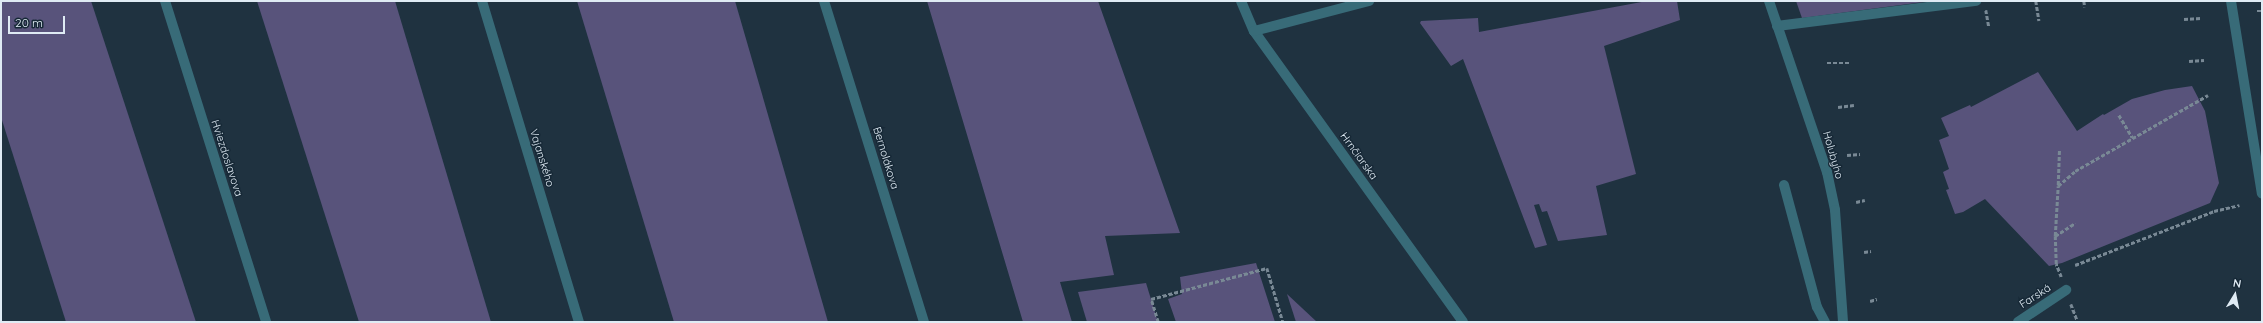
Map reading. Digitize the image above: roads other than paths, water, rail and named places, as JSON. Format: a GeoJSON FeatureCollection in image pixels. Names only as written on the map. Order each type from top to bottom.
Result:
{"type":"FeatureCollection","features":[{"type":"Feature","properties":{"kind":"street","name":"Hviezdoslavova"},"geometry":{"type":"LineString","coordinates":[[165,1],[266,322]]}},
{"type":"Feature","properties":{"kind":"street","name":"Vajanského"},"geometry":{"type":"LineString","coordinates":[[482,1],[579,322]]}},
{"type":"Feature","properties":{"kind":"street","name":"Bernolákova"},"geometry":{"type":"LineString","coordinates":[[824,1],[924,322]]}},
{"type":"Feature","properties":{"kind":"street","name":"Hrnčiarska"},"geometry":{"type":"LineString","coordinates":[[1241,1],[1254,31],[1463,322]]}},
{"type":"Feature","properties":{"kind":"street"},"geometry":{"type":"LineString","coordinates":[[1254,31],[1369,1]]}},
{"type":"Feature","properties":{"kind":"street","name":"Holubyho"},"geometry":{"type":"LineString","coordinates":[[1769,1],[1827,172],[1835,217],[1843,322]]}},
{"type":"Feature","properties":{"kind":"street"},"geometry":{"type":"LineString","coordinates":[[1777,26],[1976,1]]}},
{"type":"Feature","properties":{"kind":"street"},"geometry":{"type":"LineString","coordinates":[[2231,1],[2262,194]]}},
{"type":"Feature","properties":{"kind":"street"},"geometry":{"type":"LineString","coordinates":[[1784,185],[1818,307],[1825,322]]}},
{"type":"Feature","properties":{"kind":"street","name":"Farská"},"geometry":{"type":"LineString","coordinates":[[2018,322],[2066,290]]}}]}
